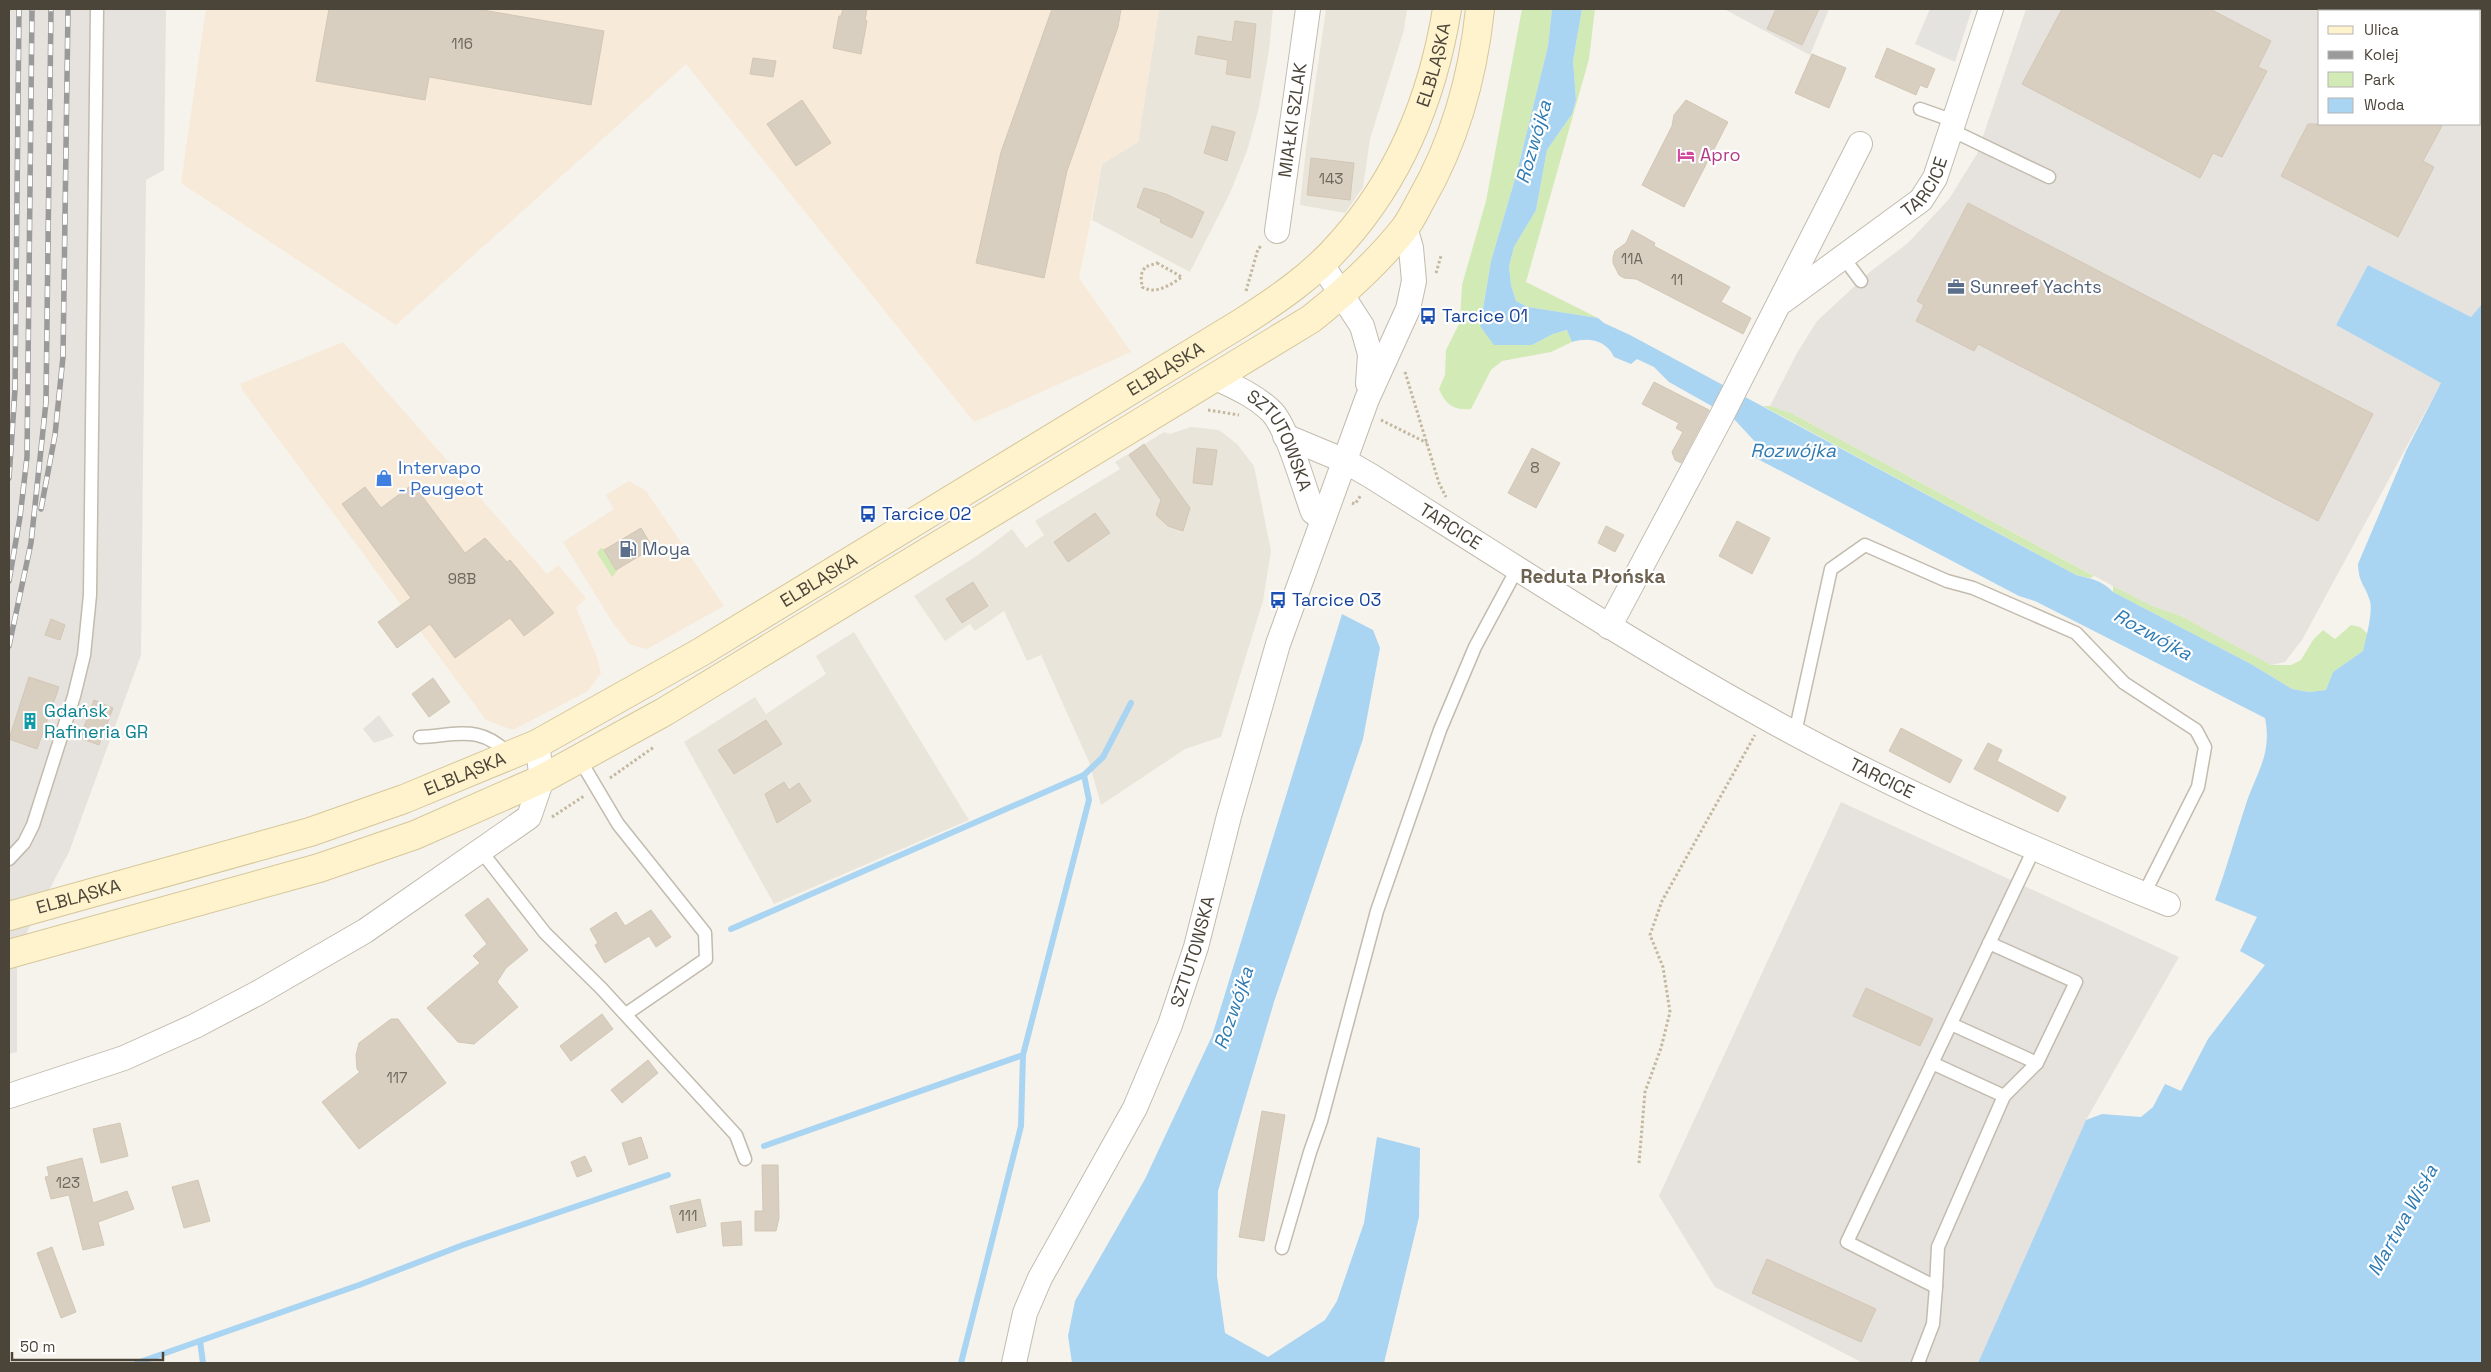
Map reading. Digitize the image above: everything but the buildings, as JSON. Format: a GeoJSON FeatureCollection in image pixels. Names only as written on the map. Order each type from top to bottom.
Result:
{"type":"FeatureCollection","features":[{"type":"Feature","properties":{"kind":"main road","name":"ELBLĄSKA"},"geometry":{"type":"LineString","coordinates":[[9,916],[310,832],[404,800],[537,744],[701,652],[1241,323],[1282,296],[1321,263],[1342,243],[1368,209],[1397,164],[1424,104],[1432,81],[1447,9]]}},
{"type":"Feature","properties":{"kind":"main road","name":"ELBLĄSKA"},"geometry":{"type":"LineString","coordinates":[[9,954],[137,920],[318,868],[415,836],[542,779],[580,760],[664,712],[1311,319],[1342,294],[1380,257],[1405,227],[1433,180],[1451,141],[1474,58],[1480,9]]}},
{"type":"Feature","properties":{"kind":"street","name":"MIAŁKI SZLAK"},"geometry":{"type":"LineString","coordinates":[[1277,231],[1308,9]]}},
{"type":"Feature","properties":{"kind":"street","name":"TARCICE"},"geometry":{"type":"LineString","coordinates":[[1778,306],[1921,200],[1935,178],[1991,9]]}},
{"type":"Feature","properties":{"kind":"street","name":"TARCICE"},"geometry":{"type":"LineString","coordinates":[[1609,627],[1738,385],[1860,144]]}},
{"type":"Feature","properties":{"kind":"street","name":"SZTUTOWSKA"},"geometry":{"type":"LineString","coordinates":[[1014,1363],[1025,1313],[1040,1278],[1135,1108],[1170,1025],[1196,947],[1229,816],[1278,644],[1367,399],[1408,309],[1414,281],[1412,248],[1405,227]]}},
{"type":"Feature","properties":{"kind":"street","name":"SZTUTOWSKA"},"geometry":{"type":"LineString","coordinates":[[1321,263],[1362,326],[1370,354],[1367,399]]}},
{"type":"Feature","properties":{"kind":"street","name":"SZTUTOWSKA"},"geometry":{"type":"LineString","coordinates":[[1216,378],[1248,393],[1273,413],[1285,436],[1313,512],[1323,520]]}},
{"type":"Feature","properties":{"kind":"street","name":"TARCICE"},"geometry":{"type":"LineString","coordinates":[[1285,436],[1345,461],[1609,627],[1795,733],[1908,791],[2034,849],[2168,904]]}},
{"type":"Feature","properties":{"kind":"street"},"geometry":{"type":"LineString","coordinates":[[9,1096],[124,1058],[256,994],[364,931],[530,817],[542,779],[537,744]]}},
{"type":"Feature","properties":{"kind":"lane"},"geometry":{"type":"LineString","coordinates":[[9,859],[24,843],[32,825],[74,696],[84,655],[90,595],[98,9]]}},
{"type":"Feature","properties":{"kind":"lane"},"geometry":{"type":"LineString","coordinates":[[1920,109],[2049,177]]}},
{"type":"Feature","properties":{"kind":"lane"},"geometry":{"type":"LineString","coordinates":[[1844,257],[1861,281]]}},
{"type":"Feature","properties":{"kind":"lane"},"geometry":{"type":"LineString","coordinates":[[1795,733],[1831,569],[1865,545],[1947,581],[1973,588],[2076,632],[2124,683],[2196,730],[2205,747],[2198,787],[2144,894]]}},
{"type":"Feature","properties":{"kind":"lane"},"geometry":{"type":"LineString","coordinates":[[1282,1248],[1310,1152],[1322,1121],[1377,911],[1386,884],[1440,730],[1475,647],[1517,569]]}},
{"type":"Feature","properties":{"kind":"lane"},"geometry":{"type":"LineString","coordinates":[[420,738],[480,734],[499,744],[510,756]]}},
{"type":"Feature","properties":{"kind":"lane"},"geometry":{"type":"LineString","coordinates":[[580,760],[618,824],[705,933],[706,960],[626,1014]]}},
{"type":"Feature","properties":{"kind":"lane"},"geometry":{"type":"LineString","coordinates":[[1936,1286],[1847,1242],[2034,849]]}},
{"type":"Feature","properties":{"kind":"lane"},"geometry":{"type":"LineString","coordinates":[[481,851],[544,933],[626,1014],[736,1135],[745,1159]]}},
{"type":"Feature","properties":{"kind":"lane"},"geometry":{"type":"LineString","coordinates":[[1918,1363],[1933,1324],[1938,1247],[2004,1096],[2037,1063],[2076,982],[1989,944]]}},
{"type":"Feature","properties":{"kind":"lane"},"geometry":{"type":"LineString","coordinates":[[1951,1024],[2037,1063]]}},
{"type":"Feature","properties":{"kind":"lane"},"geometry":{"type":"LineString","coordinates":[[1932,1063],[2004,1096]]}},
{"type":"Feature","properties":{"kind":"path"},"geometry":{"type":"LineString","coordinates":[[1244,299],[1258,249],[1277,231]]}},
{"type":"Feature","properties":{"kind":"path"},"geometry":{"type":"LineString","coordinates":[[1157,264],[1182,277],[1160,289],[1148,290],[1142,287],[1141,275],[1145,266],[1157,264]]}},
{"type":"Feature","properties":{"kind":"path"},"geometry":{"type":"LineString","coordinates":[[1405,372],[1439,483],[1447,499]]}},
{"type":"Feature","properties":{"kind":"path"},"geometry":{"type":"LineString","coordinates":[[1202,409],[1240,416]]}},
{"type":"Feature","properties":{"kind":"path"},"geometry":{"type":"LineString","coordinates":[[1381,420],[1426,443]]}},
{"type":"Feature","properties":{"kind":"path"},"geometry":{"type":"LineString","coordinates":[[1639,1162],[1645,1092],[1670,1012],[1663,967],[1650,935],[1662,901],[1765,717]]}},
{"type":"Feature","properties":{"kind":"shaded area"},"geometry":{"type":"Polygon","coordinates":[[[9,9],[166,9],[164,170],[146,180],[141,655],[69,852],[26,934],[17,937],[17,1052],[9,1054],[9,9]]]}},
{"type":"Feature","properties":{"kind":"shaded area"},"geometry":{"type":"Polygon","coordinates":[[[206,9],[1159,9],[1138,142],[1102,164],[1079,278],[1131,352],[974,422],[686,64],[396,325],[181,183],[206,9]]]}},
{"type":"Feature","properties":{"kind":"shaded area"},"geometry":{"type":"Polygon","coordinates":[[[1159,9],[1273,9],[1269,50],[1259,107],[1247,151],[1230,193],[1190,272],[1092,220],[1102,164],[1138,142],[1159,9]]]}},
{"type":"Feature","properties":{"kind":"shaded area"},"geometry":{"type":"Polygon","coordinates":[[[1326,9],[1407,9],[1404,30],[1370,139],[1363,187],[1345,213],[1300,205],[1306,148],[1326,9]]]}},
{"type":"Feature","properties":{"kind":"shaded area"},"geometry":{"type":"Polygon","coordinates":[[[1724,9],[1829,9],[1810,55],[1724,9]]]}},
{"type":"Feature","properties":{"kind":"shaded area"},"geometry":{"type":"Polygon","coordinates":[[[1930,9],[1972,9],[1955,62],[1915,44],[1930,9]]]}},
{"type":"Feature","properties":{"kind":"shaded area","name":"Sunreef Yachts"},"geometry":{"type":"Polygon","coordinates":[[[2026,9],[2482,9],[2482,304],[2471,317],[2368,265],[2336,325],[2441,383],[2302,640],[2285,662],[2271,665],[2181,616],[2152,606],[1791,413],[1770,406],[1797,353],[1817,321],[1871,271],[1908,243],[1949,199],[1977,154],[2026,9]]]}},
{"type":"Feature","properties":{"kind":"shaded area","name":"Intervapo - Peugeot"},"geometry":{"type":"Polygon","coordinates":[[[343,342],[547,574],[558,565],[586,598],[576,608],[597,657],[601,673],[588,691],[513,730],[486,720],[243,391],[240,384],[343,342]]]}},
{"type":"Feature","properties":{"kind":"shaded area"},"geometry":{"type":"Polygon","coordinates":[[[1191,427],[1219,430],[1237,444],[1254,466],[1271,551],[1263,601],[1221,737],[1185,749],[1101,805],[1089,762],[1041,655],[1027,661],[1004,611],[975,631],[970,624],[945,641],[914,596],[978,555],[1012,529],[1026,548],[1044,535],[1035,521],[1120,469],[1115,462],[1164,432],[1170,434],[1191,427]]]}},
{"type":"Feature","properties":{"kind":"shaded area"},"geometry":{"type":"Polygon","coordinates":[[[629,481],[646,491],[724,606],[647,649],[629,644],[611,620],[563,542],[614,509],[606,495],[629,481]]]}},
{"type":"Feature","properties":{"kind":"shaded area"},"geometry":{"type":"Polygon","coordinates":[[[854,632],[969,820],[774,904],[684,742],[755,697],[766,714],[826,674],[816,656],[854,632]]]}},
{"type":"Feature","properties":{"kind":"shaded area"},"geometry":{"type":"Polygon","coordinates":[[[379,715],[394,736],[374,743],[363,729],[379,715]]]}},
{"type":"Feature","properties":{"kind":"shaded area"},"geometry":{"type":"Polygon","coordinates":[[[1841,802],[2179,957],[2086,1120],[1978,1363],[1863,1363],[1715,1287],[1659,1196],[1841,802]]]}},
{"type":"Feature","properties":{"kind":"green space"},"geometry":{"type":"Polygon","coordinates":[[[1522,9],[1552,9],[1548,46],[1517,172],[1491,261],[1480,325],[1532,345],[1553,334],[1568,330],[1572,342],[1551,352],[1502,361],[1491,370],[1471,409],[1460,409],[1447,402],[1439,389],[1445,375],[1446,350],[1460,322],[1462,285],[1486,201],[1522,9]]]}},
{"type":"Feature","properties":{"kind":"green space"},"geometry":{"type":"Polygon","coordinates":[[[1582,9],[1595,9],[1589,59],[1526,282],[1598,318],[1528,307],[1516,301],[1511,285],[1509,266],[1514,247],[1536,210],[1547,150],[1572,114],[1576,100],[1573,61],[1582,9]]]}},
{"type":"Feature","properties":{"kind":"green space"},"geometry":{"type":"Polygon","coordinates":[[[1763,406],[1770,406],[1791,413],[2094,576],[2090,578],[2076,575],[1763,406]]]}},
{"type":"Feature","properties":{"kind":"green space"},"geometry":{"type":"Polygon","coordinates":[[[601,548],[604,549],[617,571],[612,577],[597,553],[601,548]]]}},
{"type":"Feature","properties":{"kind":"green space"},"geometry":{"type":"Polygon","coordinates":[[[2113,586],[2152,606],[2181,616],[2271,665],[2291,665],[2301,660],[2313,640],[2323,630],[2335,639],[2351,625],[2360,627],[2368,634],[2363,651],[2333,672],[2326,690],[2309,692],[2292,689],[2251,664],[2113,592],[2113,586]]]}},
{"type":"Feature","properties":{"kind":"water"},"geometry":{"type":"Polygon","coordinates":[[[1552,9],[1582,9],[1573,61],[1576,100],[1572,114],[1547,150],[1536,210],[1514,247],[1509,266],[1511,285],[1516,301],[1528,307],[1598,318],[1604,323],[1630,335],[2076,575],[2101,583],[2113,592],[2251,664],[2292,689],[2309,692],[2326,690],[2333,672],[2363,651],[2369,626],[2371,606],[2361,580],[2358,564],[2406,451],[2441,383],[2336,325],[2368,265],[2471,317],[2482,304],[2482,1363],[1978,1363],[2086,1120],[2102,1114],[2141,1117],[2153,1107],[2165,1084],[2181,1091],[2208,1039],[2265,965],[2240,951],[2257,917],[2215,900],[2247,801],[2263,761],[2267,741],[2265,718],[2035,601],[2019,596],[1754,457],[1759,446],[1733,418],[1669,382],[1654,367],[1637,359],[1631,364],[1614,357],[1611,351],[1602,343],[1596,341],[1572,342],[1567,330],[1553,334],[1532,345],[1494,345],[1480,326],[1491,261],[1517,172],[1548,46],[1552,9]]]}},
{"type":"Feature","properties":{"kind":"water","name":"Rozwójka"},"geometry":{"type":"Polygon","coordinates":[[[1342,614],[1373,630],[1380,648],[1363,739],[1274,1002],[1218,1191],[1217,1276],[1225,1333],[1268,1357],[1325,1320],[1337,1301],[1364,1223],[1377,1137],[1420,1148],[1419,1217],[1384,1363],[1072,1363],[1068,1336],[1075,1301],[1145,1179],[1212,1036],[1342,614]]]}},
{"type":"Feature","properties":{"kind":"waterway"},"geometry":{"type":"LineString","coordinates":[[961,1363],[1021,1126],[1023,1055],[1089,800],[1084,775],[1103,757],[1131,703]]}},
{"type":"Feature","properties":{"kind":"waterway"},"geometry":{"type":"LineString","coordinates":[[731,929],[1084,775]]}},
{"type":"Feature","properties":{"kind":"waterway"},"geometry":{"type":"LineString","coordinates":[[764,1146],[1023,1055]]}},
{"type":"Feature","properties":{"kind":"waterway"},"geometry":{"type":"LineString","coordinates":[[137,1363],[359,1285],[463,1245],[668,1175]]}},
{"type":"Feature","properties":{"kind":"waterway"},"geometry":{"type":"LineString","coordinates":[[200,1341],[203,1363]]}},
{"type":"Feature","properties":{"kind":"railway"},"geometry":{"type":"LineString","coordinates":[[9,478],[15,390],[19,9]]}},
{"type":"Feature","properties":{"kind":"railway"},"geometry":{"type":"LineString","coordinates":[[9,581],[20,517],[27,457],[32,9]]}},
{"type":"Feature","properties":{"kind":"railway"},"geometry":{"type":"LineString","coordinates":[[9,646],[31,543],[46,402],[51,9]]}},
{"type":"Feature","properties":{"kind":"railway"},"geometry":{"type":"LineString","coordinates":[[41,509],[55,435],[63,357],[68,9]]}},
{"type":"Feature","properties":{"kind":"place","name":"Apro"},"geometry":{"type":"Point","coordinates":[1686,155]}},
{"type":"Feature","properties":{"kind":"place","name":"Sunreef Yachts"},"geometry":{"type":"Point","coordinates":[1956,287]}},
{"type":"Feature","properties":{"kind":"place","name":"Tarcice 01"},"geometry":{"type":"Point","coordinates":[1428,316]}},
{"type":"Feature","properties":{"kind":"place","name":"Intervapo - Peugeot"},"geometry":{"type":"Point","coordinates":[384,478]}},
{"type":"Feature","properties":{"kind":"place","name":"Tarcice 02"},"geometry":{"type":"Point","coordinates":[868,514]}},
{"type":"Feature","properties":{"kind":"place","name":"Moya"},"geometry":{"type":"Point","coordinates":[628,549]}},
{"type":"Feature","properties":{"kind":"place","name":"Tarcice 03"},"geometry":{"type":"Point","coordinates":[1278,600]}},
{"type":"Feature","properties":{"kind":"place","name":"Gdańsk Rafineria GR"},"geometry":{"type":"Point","coordinates":[30,721]}},
{"type":"Feature","properties":{"kind":"district","name":"Reduta Płońska"},"geometry":{"type":"Point","coordinates":[1593,576]}},
{"type":"Feature","properties":{"kind":"water label","name":"Martwa Wisła"},"geometry":{"type":"Point","coordinates":[2402,1220]}}]}
